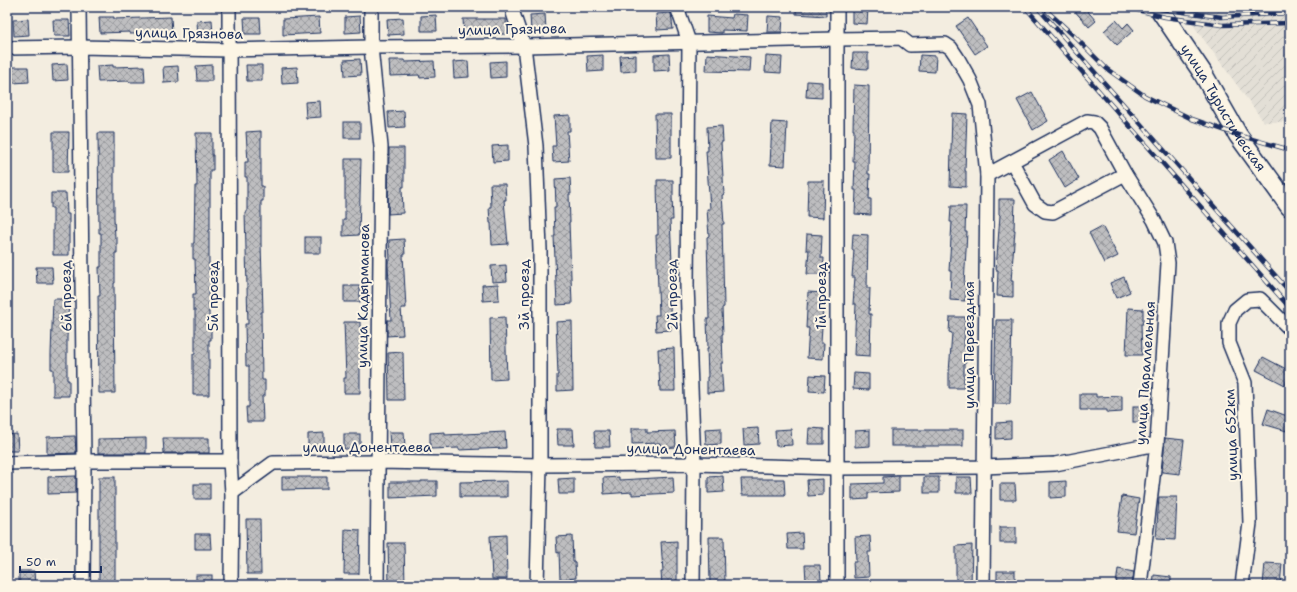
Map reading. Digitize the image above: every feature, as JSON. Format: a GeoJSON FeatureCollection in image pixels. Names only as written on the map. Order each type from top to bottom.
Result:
{"type":"FeatureCollection","features":[{"type":"Feature","properties":{"kind":"street","name":"6й проезд"},"geometry":{"type":"LineString","coordinates":[[79,7],[84,461],[83,585]]}},
{"type":"Feature","properties":{"kind":"street","name":"5й проезд"},"geometry":{"type":"LineString","coordinates":[[229,7],[230,461],[232,493],[231,585]]}},
{"type":"Feature","properties":{"kind":"street","name":"улица Кадырманова"},"geometry":{"type":"LineString","coordinates":[[371,7],[370,47],[381,147],[376,585]]}},
{"type":"Feature","properties":{"kind":"street","name":"3й проезд"},"geometry":{"type":"LineString","coordinates":[[514,7],[514,12],[524,46],[536,146],[540,242],[540,465],[537,585]]}},
{"type":"Feature","properties":{"kind":"street","name":"2й проезд"},"geometry":{"type":"LineString","coordinates":[[677,7],[689,42],[687,286],[694,464],[693,585]]}},
{"type":"Feature","properties":{"kind":"street","name":"1й проезд"},"geometry":{"type":"LineString","coordinates":[[837,7],[837,585]]}},
{"type":"Feature","properties":{"kind":"street","name":"улица Туристическая"},"geometry":{"type":"LineString","coordinates":[[1158,7],[1202,72],[1238,135],[1290,207]]}},
{"type":"Feature","properties":{"kind":"street","name":"улица Грязнова"},"geometry":{"type":"LineString","coordinates":[[7,48],[79,47],[229,50],[524,46],[901,38],[910,45],[944,44],[951,48],[970,80],[980,105]]}},
{"type":"Feature","properties":{"kind":"street","name":"улица Переездная"},"geometry":{"type":"LineString","coordinates":[[980,105],[986,176],[983,585]]}},
{"type":"Feature","properties":{"kind":"street","name":"улица Параллельная"},"geometry":{"type":"LineString","coordinates":[[1012,162],[1088,121],[1094,122],[1100,128],[1125,174],[1154,220],[1165,243],[1168,262],[1157,444],[1140,585]]}},
{"type":"Feature","properties":{"kind":"street"},"geometry":{"type":"LineString","coordinates":[[986,176],[1012,162],[1035,204],[1045,211],[1053,212],[1125,174]]}},
{"type":"Feature","properties":{"kind":"street","name":"улица 652км"},"geometry":{"type":"LineString","coordinates":[[1242,585],[1250,523],[1245,383],[1229,343],[1229,324],[1236,310],[1247,300],[1260,300],[1290,328]]}},
{"type":"Feature","properties":{"kind":"street","name":"улица Донентаева"},"geometry":{"type":"LineString","coordinates":[[232,493],[273,463],[378,462],[540,465],[694,464],[837,468],[984,467],[1055,464],[1157,444]]}},
{"type":"Feature","properties":{"kind":"street"},"geometry":{"type":"LineString","coordinates":[[7,463],[84,461],[230,461]]}},
{"type":"Feature","properties":{"kind":"shaded area"},"geometry":{"type":"Polygon","coordinates":[[[1180,7],[1290,7],[1290,122],[1264,122],[1180,7]]]}},
{"type":"Feature","properties":{"kind":"building"},"geometry":{"type":"Polygon","coordinates":[[[796,7],[826,7],[826,16],[796,14],[796,7]]]}},
{"type":"Feature","properties":{"kind":"building"},"geometry":{"type":"Polygon","coordinates":[[[1071,7],[1084,7],[1096,21],[1089,27],[1071,7]]]}},
{"type":"Feature","properties":{"kind":"building"},"geometry":{"type":"Polygon","coordinates":[[[852,8],[868,8],[867,24],[852,23],[852,8]]]}},
{"type":"Feature","properties":{"kind":"building"},"geometry":{"type":"Polygon","coordinates":[[[671,13],[673,29],[657,30],[656,14],[671,13]]]}},
{"type":"Feature","properties":{"kind":"building"},"geometry":{"type":"Polygon","coordinates":[[[545,14],[546,30],[531,31],[530,15],[545,14]]]}},
{"type":"Feature","properties":{"kind":"building"},"geometry":{"type":"Polygon","coordinates":[[[733,14],[748,15],[747,31],[722,30],[722,33],[707,32],[707,16],[732,18],[733,14]]]}},
{"type":"Feature","properties":{"kind":"building"},"geometry":{"type":"Polygon","coordinates":[[[436,15],[437,31],[421,31],[421,16],[436,15]]]}},
{"type":"Feature","properties":{"kind":"building"},"geometry":{"type":"Polygon","coordinates":[[[360,16],[361,32],[345,33],[345,17],[360,16]]]}},
{"type":"Feature","properties":{"kind":"building"},"geometry":{"type":"Polygon","coordinates":[[[768,16],[783,17],[782,32],[767,32],[768,16]]]}},
{"type":"Feature","properties":{"kind":"building"},"geometry":{"type":"Polygon","coordinates":[[[99,17],[114,17],[114,19],[171,17],[172,33],[100,33],[99,17]]]}},
{"type":"Feature","properties":{"kind":"building"},"geometry":{"type":"Polygon","coordinates":[[[319,17],[320,33],[283,35],[283,19],[319,17]]]}},
{"type":"Feature","properties":{"kind":"building"},"geometry":{"type":"Polygon","coordinates":[[[244,18],[260,18],[261,34],[245,34],[244,18]]]}},
{"type":"Feature","properties":{"kind":"building"},"geometry":{"type":"Polygon","coordinates":[[[403,18],[404,34],[388,35],[387,19],[403,18]]]}},
{"type":"Feature","properties":{"kind":"building"},"geometry":{"type":"Polygon","coordinates":[[[968,18],[987,46],[975,54],[956,26],[968,18]]]}},
{"type":"Feature","properties":{"kind":"building"},"geometry":{"type":"Polygon","coordinates":[[[28,19],[29,35],[14,36],[13,20],[28,19]]]}},
{"type":"Feature","properties":{"kind":"building"},"geometry":{"type":"Polygon","coordinates":[[[463,19],[506,19],[507,34],[464,35],[463,19]]]}},
{"type":"Feature","properties":{"kind":"building"},"geometry":{"type":"Polygon","coordinates":[[[53,20],[69,20],[70,36],[54,36],[53,20]]]}},
{"type":"Feature","properties":{"kind":"building"},"geometry":{"type":"Polygon","coordinates":[[[212,20],[213,36],[198,37],[197,21],[212,20]]]}},
{"type":"Feature","properties":{"kind":"building"},"geometry":{"type":"Polygon","coordinates":[[[1116,20],[1123,28],[1128,23],[1134,30],[1117,45],[1104,31],[1116,20]]]}},
{"type":"Feature","properties":{"kind":"building"},"geometry":{"type":"Polygon","coordinates":[[[853,53],[868,53],[868,69],[852,68],[853,53]]]}},
{"type":"Feature","properties":{"kind":"building"},"geometry":{"type":"Polygon","coordinates":[[[669,54],[670,70],[654,71],[654,55],[669,54]]]}},
{"type":"Feature","properties":{"kind":"building"},"geometry":{"type":"Polygon","coordinates":[[[707,54],[750,57],[749,72],[706,71],[707,54]]]}},
{"type":"Feature","properties":{"kind":"building"},"geometry":{"type":"Polygon","coordinates":[[[603,55],[603,71],[588,72],[587,56],[603,55]]]}},
{"type":"Feature","properties":{"kind":"building"},"geometry":{"type":"Polygon","coordinates":[[[636,55],[636,71],[621,72],[620,56],[636,55]]]}},
{"type":"Feature","properties":{"kind":"building"},"geometry":{"type":"Polygon","coordinates":[[[920,55],[936,56],[935,72],[919,71],[920,55]]]}},
{"type":"Feature","properties":{"kind":"building"},"geometry":{"type":"Polygon","coordinates":[[[766,56],[782,57],[781,73],[765,72],[766,56]]]}},
{"type":"Feature","properties":{"kind":"building"},"geometry":{"type":"Polygon","coordinates":[[[360,59],[361,75],[345,76],[344,60],[360,59]]]}},
{"type":"Feature","properties":{"kind":"building"},"geometry":{"type":"Polygon","coordinates":[[[389,60],[404,60],[405,62],[434,61],[435,77],[420,78],[419,75],[390,76],[389,60]]]}},
{"type":"Feature","properties":{"kind":"building"},"geometry":{"type":"Polygon","coordinates":[[[468,61],[469,77],[454,78],[453,62],[468,61]]]}},
{"type":"Feature","properties":{"kind":"building"},"geometry":{"type":"Polygon","coordinates":[[[506,61],[506,77],[491,78],[490,62],[506,61]]]}},
{"type":"Feature","properties":{"kind":"building"},"geometry":{"type":"Polygon","coordinates":[[[67,64],[68,80],[53,81],[52,65],[67,64]]]}},
{"type":"Feature","properties":{"kind":"building"},"geometry":{"type":"Polygon","coordinates":[[[113,65],[113,67],[144,66],[145,82],[98,82],[97,66],[113,65]]]}},
{"type":"Feature","properties":{"kind":"building"},"geometry":{"type":"Polygon","coordinates":[[[212,65],[212,81],[197,81],[196,66],[212,65]]]}},
{"type":"Feature","properties":{"kind":"building"},"geometry":{"type":"Polygon","coordinates":[[[246,65],[262,65],[262,81],[247,81],[246,65]]]}},
{"type":"Feature","properties":{"kind":"building"},"geometry":{"type":"Polygon","coordinates":[[[178,66],[179,82],[164,83],[163,67],[178,66]]]}},
{"type":"Feature","properties":{"kind":"building"},"geometry":{"type":"Polygon","coordinates":[[[12,67],[28,67],[29,82],[13,83],[12,67]]]}},
{"type":"Feature","properties":{"kind":"building"},"geometry":{"type":"Polygon","coordinates":[[[297,67],[298,83],[282,84],[281,68],[297,67]]]}},
{"type":"Feature","properties":{"kind":"building"},"geometry":{"type":"Polygon","coordinates":[[[807,81],[822,82],[822,98],[806,97],[807,81]]]}},
{"type":"Feature","properties":{"kind":"building"},"geometry":{"type":"Polygon","coordinates":[[[854,85],[869,86],[868,174],[870,174],[869,199],[871,199],[871,215],[855,214],[855,161],[853,161],[854,85]]]}},
{"type":"Feature","properties":{"kind":"building"},"geometry":{"type":"Polygon","coordinates":[[[1032,92],[1048,121],[1033,130],[1017,100],[1032,92]]]}},
{"type":"Feature","properties":{"kind":"building"},"geometry":{"type":"Polygon","coordinates":[[[320,101],[321,117],[306,118],[305,102],[320,101]]]}},
{"type":"Feature","properties":{"kind":"building"},"geometry":{"type":"Polygon","coordinates":[[[404,111],[405,127],[389,128],[388,112],[404,111]]]}},
{"type":"Feature","properties":{"kind":"building"},"geometry":{"type":"Polygon","coordinates":[[[952,113],[967,114],[965,171],[966,187],[950,186],[952,113]]]}},
{"type":"Feature","properties":{"kind":"building"},"geometry":{"type":"Polygon","coordinates":[[[655,114],[671,114],[671,158],[656,158],[655,114]]]}},
{"type":"Feature","properties":{"kind":"building"},"geometry":{"type":"Polygon","coordinates":[[[570,115],[570,131],[567,131],[569,161],[553,162],[552,146],[556,146],[554,116],[570,115]]]}},
{"type":"Feature","properties":{"kind":"building"},"geometry":{"type":"Polygon","coordinates":[[[344,122],[360,122],[360,138],[344,138],[344,122]]]}},
{"type":"Feature","properties":{"kind":"building"},"geometry":{"type":"Polygon","coordinates":[[[772,122],[787,123],[785,166],[770,165],[772,122]]]}},
{"type":"Feature","properties":{"kind":"building"},"geometry":{"type":"Polygon","coordinates":[[[722,126],[723,142],[721,142],[724,195],[722,195],[724,224],[722,224],[724,307],[722,308],[723,363],[721,363],[723,392],[707,393],[707,319],[709,319],[707,237],[709,236],[707,209],[710,209],[706,151],[708,151],[707,127],[722,126]]]}},
{"type":"Feature","properties":{"kind":"building"},"geometry":{"type":"Polygon","coordinates":[[[261,131],[261,186],[263,186],[263,201],[261,201],[263,312],[261,312],[262,380],[265,380],[265,396],[262,396],[263,422],[247,422],[246,407],[249,407],[249,366],[246,366],[245,324],[248,324],[245,212],[247,212],[247,177],[245,177],[245,162],[248,162],[246,132],[261,131]]]}},
{"type":"Feature","properties":{"kind":"building"},"geometry":{"type":"Polygon","coordinates":[[[53,132],[69,132],[68,172],[53,172],[53,132]]]}},
{"type":"Feature","properties":{"kind":"building"},"geometry":{"type":"Polygon","coordinates":[[[98,133],[114,133],[114,218],[115,238],[117,238],[114,283],[115,393],[99,393],[98,296],[100,296],[99,267],[101,267],[101,233],[99,233],[98,133]]]}},
{"type":"Feature","properties":{"kind":"building"},"geometry":{"type":"Polygon","coordinates":[[[196,133],[212,133],[213,170],[210,170],[209,230],[209,270],[211,270],[211,286],[209,286],[209,324],[211,324],[211,340],[209,340],[209,395],[193,395],[195,310],[193,310],[193,294],[196,294],[193,243],[195,186],[197,186],[196,133]]]}},
{"type":"Feature","properties":{"kind":"building"},"geometry":{"type":"Polygon","coordinates":[[[508,145],[508,161],[493,162],[492,146],[508,145]]]}},
{"type":"Feature","properties":{"kind":"building"},"geometry":{"type":"Polygon","coordinates":[[[389,148],[404,148],[404,187],[402,187],[403,213],[388,214],[389,148]]]}},
{"type":"Feature","properties":{"kind":"building"},"geometry":{"type":"Polygon","coordinates":[[[1063,151],[1079,179],[1065,188],[1049,160],[1063,151]]]}},
{"type":"Feature","properties":{"kind":"building"},"geometry":{"type":"Polygon","coordinates":[[[345,159],[361,159],[359,235],[343,236],[343,220],[345,220],[345,159]]]}},
{"type":"Feature","properties":{"kind":"building"},"geometry":{"type":"Polygon","coordinates":[[[570,178],[571,194],[569,194],[569,222],[572,304],[557,305],[554,236],[554,207],[556,207],[555,179],[570,178]]]}},
{"type":"Feature","properties":{"kind":"building"},"geometry":{"type":"Polygon","coordinates":[[[657,180],[673,180],[673,220],[670,220],[674,305],[670,305],[671,330],[656,331],[655,315],[659,315],[656,235],[658,235],[657,180]]]}},
{"type":"Feature","properties":{"kind":"building"},"geometry":{"type":"Polygon","coordinates":[[[808,181],[824,181],[823,218],[807,217],[808,181]]]}},
{"type":"Feature","properties":{"kind":"building"},"geometry":{"type":"Polygon","coordinates":[[[490,184],[505,184],[506,200],[504,200],[508,244],[492,245],[489,207],[491,207],[490,184]]]}},
{"type":"Feature","properties":{"kind":"building"},"geometry":{"type":"Polygon","coordinates":[[[51,193],[66,193],[67,214],[69,214],[69,255],[53,255],[53,208],[51,208],[51,193]]]}},
{"type":"Feature","properties":{"kind":"building"},"geometry":{"type":"Polygon","coordinates":[[[999,199],[1015,199],[1015,230],[1011,281],[1013,281],[1013,297],[997,296],[998,270],[996,270],[1000,215],[999,199]]]}},
{"type":"Feature","properties":{"kind":"building"},"geometry":{"type":"Polygon","coordinates":[[[951,206],[966,206],[965,232],[967,232],[964,285],[966,285],[965,301],[950,300],[951,271],[949,271],[952,222],[950,222],[951,206]]]}},
{"type":"Feature","properties":{"kind":"building"},"geometry":{"type":"Polygon","coordinates":[[[1102,226],[1118,256],[1104,263],[1089,233],[1102,226]]]}},
{"type":"Feature","properties":{"kind":"building"},"geometry":{"type":"Polygon","coordinates":[[[807,234],[822,235],[821,258],[824,258],[823,274],[807,274],[809,250],[806,250],[807,234]]]}},
{"type":"Feature","properties":{"kind":"building"},"geometry":{"type":"Polygon","coordinates":[[[853,234],[868,235],[867,288],[870,288],[870,356],[854,355],[856,304],[853,304],[855,277],[852,277],[854,250],[852,250],[853,234]]]}},
{"type":"Feature","properties":{"kind":"building"},"geometry":{"type":"Polygon","coordinates":[[[305,237],[321,237],[321,253],[305,253],[305,237]]]}},
{"type":"Feature","properties":{"kind":"building"},"geometry":{"type":"Polygon","coordinates":[[[404,239],[405,255],[403,255],[406,308],[401,308],[403,335],[387,336],[387,320],[391,320],[388,265],[388,262],[390,261],[389,240],[404,239]]]}},
{"type":"Feature","properties":{"kind":"building"},"geometry":{"type":"Polygon","coordinates":[[[506,265],[507,281],[492,282],[491,266],[506,265]]]}},
{"type":"Feature","properties":{"kind":"building"},"geometry":{"type":"Polygon","coordinates":[[[36,267],[52,267],[53,283],[37,283],[36,267]]]}},
{"type":"Feature","properties":{"kind":"building"},"geometry":{"type":"Polygon","coordinates":[[[1124,277],[1130,292],[1116,298],[1110,283],[1124,277]]]}},
{"type":"Feature","properties":{"kind":"building"},"geometry":{"type":"Polygon","coordinates":[[[498,284],[499,300],[483,301],[482,285],[498,284]]]}},
{"type":"Feature","properties":{"kind":"building"},"geometry":{"type":"Polygon","coordinates":[[[344,286],[360,286],[360,302],[344,302],[344,286]]]}},
{"type":"Feature","properties":{"kind":"building"},"geometry":{"type":"Polygon","coordinates":[[[808,292],[824,293],[821,343],[824,343],[823,359],[807,358],[809,328],[806,328],[808,292]]]}},
{"type":"Feature","properties":{"kind":"building"},"geometry":{"type":"Polygon","coordinates":[[[53,299],[69,299],[67,380],[69,380],[69,396],[53,396],[53,369],[51,369],[51,354],[53,299]]]}},
{"type":"Feature","properties":{"kind":"building"},"geometry":{"type":"Polygon","coordinates":[[[1128,308],[1143,309],[1143,324],[1141,324],[1142,355],[1126,355],[1128,308]]]}},
{"type":"Feature","properties":{"kind":"building"},"geometry":{"type":"Polygon","coordinates":[[[505,317],[507,379],[491,380],[490,318],[505,317]]]}},
{"type":"Feature","properties":{"kind":"building"},"geometry":{"type":"Polygon","coordinates":[[[950,317],[965,317],[964,347],[966,347],[966,363],[964,363],[964,388],[949,388],[952,333],[949,332],[950,317]]]}},
{"type":"Feature","properties":{"kind":"building"},"geometry":{"type":"Polygon","coordinates":[[[996,320],[1012,320],[1010,404],[994,404],[996,320]]]}},
{"type":"Feature","properties":{"kind":"building"},"geometry":{"type":"Polygon","coordinates":[[[572,321],[573,390],[557,391],[558,375],[556,322],[572,321]]]}},
{"type":"Feature","properties":{"kind":"building"},"geometry":{"type":"Polygon","coordinates":[[[344,322],[360,322],[360,393],[344,393],[344,378],[346,378],[344,322]]]}},
{"type":"Feature","properties":{"kind":"building"},"geometry":{"type":"Polygon","coordinates":[[[674,348],[675,391],[660,391],[658,349],[674,348]]]}},
{"type":"Feature","properties":{"kind":"building"},"geometry":{"type":"Polygon","coordinates":[[[403,352],[404,400],[389,400],[388,353],[403,352]]]}},
{"type":"Feature","properties":{"kind":"building"},"geometry":{"type":"Polygon","coordinates":[[[1263,357],[1290,371],[1285,385],[1256,370],[1263,357]]]}},
{"type":"Feature","properties":{"kind":"building"},"geometry":{"type":"Polygon","coordinates":[[[854,373],[869,374],[869,390],[853,389],[854,373]]]}},
{"type":"Feature","properties":{"kind":"building"},"geometry":{"type":"Polygon","coordinates":[[[810,375],[825,376],[824,392],[809,391],[810,375]]]}},
{"type":"Feature","properties":{"kind":"building"},"geometry":{"type":"Polygon","coordinates":[[[1080,394],[1096,394],[1096,397],[1122,396],[1122,412],[1107,413],[1107,410],[1080,410],[1080,394]]]}},
{"type":"Feature","properties":{"kind":"building"},"geometry":{"type":"Polygon","coordinates":[[[1133,406],[1148,406],[1148,422],[1133,422],[1133,406]]]}},
{"type":"Feature","properties":{"kind":"building"},"geometry":{"type":"Polygon","coordinates":[[[1268,409],[1290,417],[1290,432],[1263,424],[1268,409]]]}},
{"type":"Feature","properties":{"kind":"building"},"geometry":{"type":"Polygon","coordinates":[[[1011,422],[1011,438],[996,439],[996,423],[1011,422]]]}},
{"type":"Feature","properties":{"kind":"building"},"geometry":{"type":"Polygon","coordinates":[[[632,428],[647,428],[647,432],[675,431],[676,447],[660,448],[660,443],[632,444],[632,428]]]}},
{"type":"Feature","properties":{"kind":"building"},"geometry":{"type":"Polygon","coordinates":[[[721,428],[721,444],[706,445],[705,429],[721,428]]]}},
{"type":"Feature","properties":{"kind":"building"},"geometry":{"type":"Polygon","coordinates":[[[758,428],[759,444],[744,445],[743,429],[758,428]]]}},
{"type":"Feature","properties":{"kind":"building"},"geometry":{"type":"Polygon","coordinates":[[[809,428],[824,429],[824,444],[808,444],[809,428]]]}},
{"type":"Feature","properties":{"kind":"building"},"geometry":{"type":"Polygon","coordinates":[[[557,429],[573,429],[574,445],[558,445],[557,429]]]}},
{"type":"Feature","properties":{"kind":"building"},"geometry":{"type":"Polygon","coordinates":[[[791,429],[792,445],[776,446],[775,430],[791,429]]]}},
{"type":"Feature","properties":{"kind":"building"},"geometry":{"type":"Polygon","coordinates":[[[870,430],[870,446],[855,447],[855,431],[870,430]]]}},
{"type":"Feature","properties":{"kind":"building"},"geometry":{"type":"Polygon","coordinates":[[[891,430],[963,430],[963,446],[891,446],[891,430]]]}},
{"type":"Feature","properties":{"kind":"building"},"geometry":{"type":"Polygon","coordinates":[[[594,431],[609,431],[610,447],[595,447],[594,431]]]}},
{"type":"Feature","properties":{"kind":"building"},"geometry":{"type":"Polygon","coordinates":[[[389,432],[404,432],[405,447],[390,448],[389,432]]]}},
{"type":"Feature","properties":{"kind":"building"},"geometry":{"type":"Polygon","coordinates":[[[445,432],[445,435],[505,432],[506,448],[459,450],[459,448],[430,449],[430,433],[445,432]]]}},
{"type":"Feature","properties":{"kind":"building"},"geometry":{"type":"Polygon","coordinates":[[[324,433],[324,449],[308,449],[308,434],[324,433]]]}},
{"type":"Feature","properties":{"kind":"building"},"geometry":{"type":"Polygon","coordinates":[[[17,434],[18,451],[7,451],[7,435],[17,434]]]}},
{"type":"Feature","properties":{"kind":"building"},"geometry":{"type":"Polygon","coordinates":[[[344,434],[360,434],[360,449],[344,449],[344,434]]]}},
{"type":"Feature","properties":{"kind":"building"},"geometry":{"type":"Polygon","coordinates":[[[75,436],[76,453],[47,454],[47,437],[75,436]]]}},
{"type":"Feature","properties":{"kind":"building"},"geometry":{"type":"Polygon","coordinates":[[[146,438],[146,453],[98,453],[98,439],[146,438]]]}},
{"type":"Feature","properties":{"kind":"building"},"geometry":{"type":"Polygon","coordinates":[[[163,438],[209,438],[209,453],[164,453],[163,438]]]}},
{"type":"Feature","properties":{"kind":"building"},"geometry":{"type":"Polygon","coordinates":[[[1165,438],[1184,440],[1180,474],[1162,472],[1165,438]]]}},
{"type":"Feature","properties":{"kind":"building"},"geometry":{"type":"Polygon","coordinates":[[[76,476],[76,493],[48,494],[48,477],[76,476]]]}},
{"type":"Feature","properties":{"kind":"building"},"geometry":{"type":"Polygon","coordinates":[[[723,476],[724,492],[708,493],[708,477],[723,476]]]}},
{"type":"Feature","properties":{"kind":"building"},"geometry":{"type":"Polygon","coordinates":[[[899,476],[899,492],[868,493],[868,499],[852,500],[852,484],[883,483],[883,477],[899,476]]]}},
{"type":"Feature","properties":{"kind":"building"},"geometry":{"type":"Polygon","coordinates":[[[99,477],[115,477],[115,581],[99,581],[99,477]]]}},
{"type":"Feature","properties":{"kind":"building"},"geometry":{"type":"Polygon","coordinates":[[[282,477],[327,477],[327,489],[282,490],[282,477]]]}},
{"type":"Feature","properties":{"kind":"building"},"geometry":{"type":"Polygon","coordinates":[[[619,477],[619,480],[673,477],[674,493],[632,495],[632,492],[604,494],[603,478],[619,477]]]}},
{"type":"Feature","properties":{"kind":"building"},"geometry":{"type":"Polygon","coordinates":[[[924,477],[939,477],[939,493],[924,493],[924,477]]]}},
{"type":"Feature","properties":{"kind":"building"},"geometry":{"type":"Polygon","coordinates":[[[956,477],[971,477],[972,493],[956,493],[956,477]]]}},
{"type":"Feature","properties":{"kind":"building"},"geometry":{"type":"Polygon","coordinates":[[[574,478],[574,494],[559,494],[558,479],[574,478]]]}},
{"type":"Feature","properties":{"kind":"building"},"geometry":{"type":"Polygon","coordinates":[[[741,479],[784,479],[785,495],[742,495],[741,479]]]}},
{"type":"Feature","properties":{"kind":"building"},"geometry":{"type":"Polygon","coordinates":[[[823,479],[823,495],[808,496],[807,480],[823,479]]]}},
{"type":"Feature","properties":{"kind":"building"},"geometry":{"type":"Polygon","coordinates":[[[437,481],[437,496],[390,498],[390,482],[437,481]]]}},
{"type":"Feature","properties":{"kind":"building"},"geometry":{"type":"Polygon","coordinates":[[[507,481],[507,497],[460,497],[460,482],[507,481]]]}},
{"type":"Feature","properties":{"kind":"building"},"geometry":{"type":"Polygon","coordinates":[[[1066,481],[1066,497],[1050,498],[1050,482],[1066,481]]]}},
{"type":"Feature","properties":{"kind":"building"},"geometry":{"type":"Polygon","coordinates":[[[194,484],[210,484],[210,499],[194,499],[194,484]]]}},
{"type":"Feature","properties":{"kind":"building"},"geometry":{"type":"Polygon","coordinates":[[[1000,484],[1015,484],[1016,500],[1000,500],[1000,484]]]}},
{"type":"Feature","properties":{"kind":"building"},"geometry":{"type":"Polygon","coordinates":[[[1122,496],[1139,499],[1134,533],[1117,531],[1122,496]]]}},
{"type":"Feature","properties":{"kind":"building"},"geometry":{"type":"Polygon","coordinates":[[[1159,497],[1177,497],[1175,540],[1156,539],[1159,497]]]}},
{"type":"Feature","properties":{"kind":"building"},"geometry":{"type":"Polygon","coordinates":[[[246,519],[260,519],[261,574],[247,574],[246,519]]]}},
{"type":"Feature","properties":{"kind":"building"},"geometry":{"type":"Polygon","coordinates":[[[1000,527],[1016,527],[1016,543],[1000,543],[1000,527]]]}},
{"type":"Feature","properties":{"kind":"building"},"geometry":{"type":"Polygon","coordinates":[[[345,529],[360,530],[359,574],[344,574],[345,529]]]}},
{"type":"Feature","properties":{"kind":"building"},"geometry":{"type":"Polygon","coordinates":[[[802,533],[803,549],[788,549],[787,534],[802,533]]]}},
{"type":"Feature","properties":{"kind":"building"},"geometry":{"type":"Polygon","coordinates":[[[195,534],[210,534],[211,549],[195,549],[195,534]]]}},
{"type":"Feature","properties":{"kind":"building"},"geometry":{"type":"Polygon","coordinates":[[[506,535],[507,579],[492,579],[490,536],[506,535]]]}},
{"type":"Feature","properties":{"kind":"building"},"geometry":{"type":"Polygon","coordinates":[[[572,536],[573,562],[575,562],[576,578],[560,579],[559,552],[557,553],[556,537],[572,536]]]}},
{"type":"Feature","properties":{"kind":"building"},"geometry":{"type":"Polygon","coordinates":[[[870,536],[871,552],[868,552],[869,577],[854,578],[853,562],[856,562],[855,537],[870,536]]]}},
{"type":"Feature","properties":{"kind":"building"},"geometry":{"type":"Polygon","coordinates":[[[709,537],[724,537],[725,583],[710,583],[709,537]]]}},
{"type":"Feature","properties":{"kind":"building"},"geometry":{"type":"Polygon","coordinates":[[[677,541],[677,585],[662,585],[661,572],[663,572],[661,542],[677,541]]]}},
{"type":"Feature","properties":{"kind":"building"},"geometry":{"type":"Polygon","coordinates":[[[388,543],[404,543],[405,585],[389,585],[388,543]]]}},
{"type":"Feature","properties":{"kind":"building"},"geometry":{"type":"Polygon","coordinates":[[[972,545],[971,584],[956,584],[956,546],[972,545]]]}},
{"type":"Feature","properties":{"kind":"building"},"geometry":{"type":"Polygon","coordinates":[[[1265,563],[1282,564],[1280,585],[1263,585],[1265,563]]]}},
{"type":"Feature","properties":{"kind":"building"},"geometry":{"type":"Polygon","coordinates":[[[805,565],[820,565],[821,581],[806,581],[805,565]]]}},
{"type":"Feature","properties":{"kind":"building"},"geometry":{"type":"Polygon","coordinates":[[[1118,569],[1134,572],[1132,585],[1116,585],[1118,569]]]}},
{"type":"Feature","properties":{"kind":"building"},"geometry":{"type":"Polygon","coordinates":[[[19,571],[34,571],[35,585],[19,585],[19,571]]]}},
{"type":"Feature","properties":{"kind":"building"},"geometry":{"type":"Polygon","coordinates":[[[997,571],[1015,571],[1015,585],[997,585],[997,571]]]}},
{"type":"Feature","properties":{"kind":"building"},"geometry":{"type":"Polygon","coordinates":[[[196,575],[212,575],[212,585],[196,585],[196,575]]]}},
{"type":"Feature","properties":{"kind":"building"},"geometry":{"type":"Polygon","coordinates":[[[1154,575],[1171,577],[1171,585],[1153,585],[1154,575]]]}},
{"type":"Feature","properties":{"kind":"railway"},"geometry":{"type":"LineString","coordinates":[[1025,7],[1290,308]]}},
{"type":"Feature","properties":{"kind":"railway"},"geometry":{"type":"LineString","coordinates":[[1037,7],[1290,292]]}},
{"type":"Feature","properties":{"kind":"railway"},"geometry":{"type":"LineString","coordinates":[[1126,7],[1165,17],[1222,25],[1290,23]]}},
{"type":"Feature","properties":{"kind":"railway"},"geometry":{"type":"LineString","coordinates":[[1151,7],[1222,17],[1290,13]]}},
{"type":"Feature","properties":{"kind":"railway"},"geometry":{"type":"LineString","coordinates":[[1047,11],[1107,69],[1145,96],[1192,119],[1238,135],[1290,150]]}}]}
